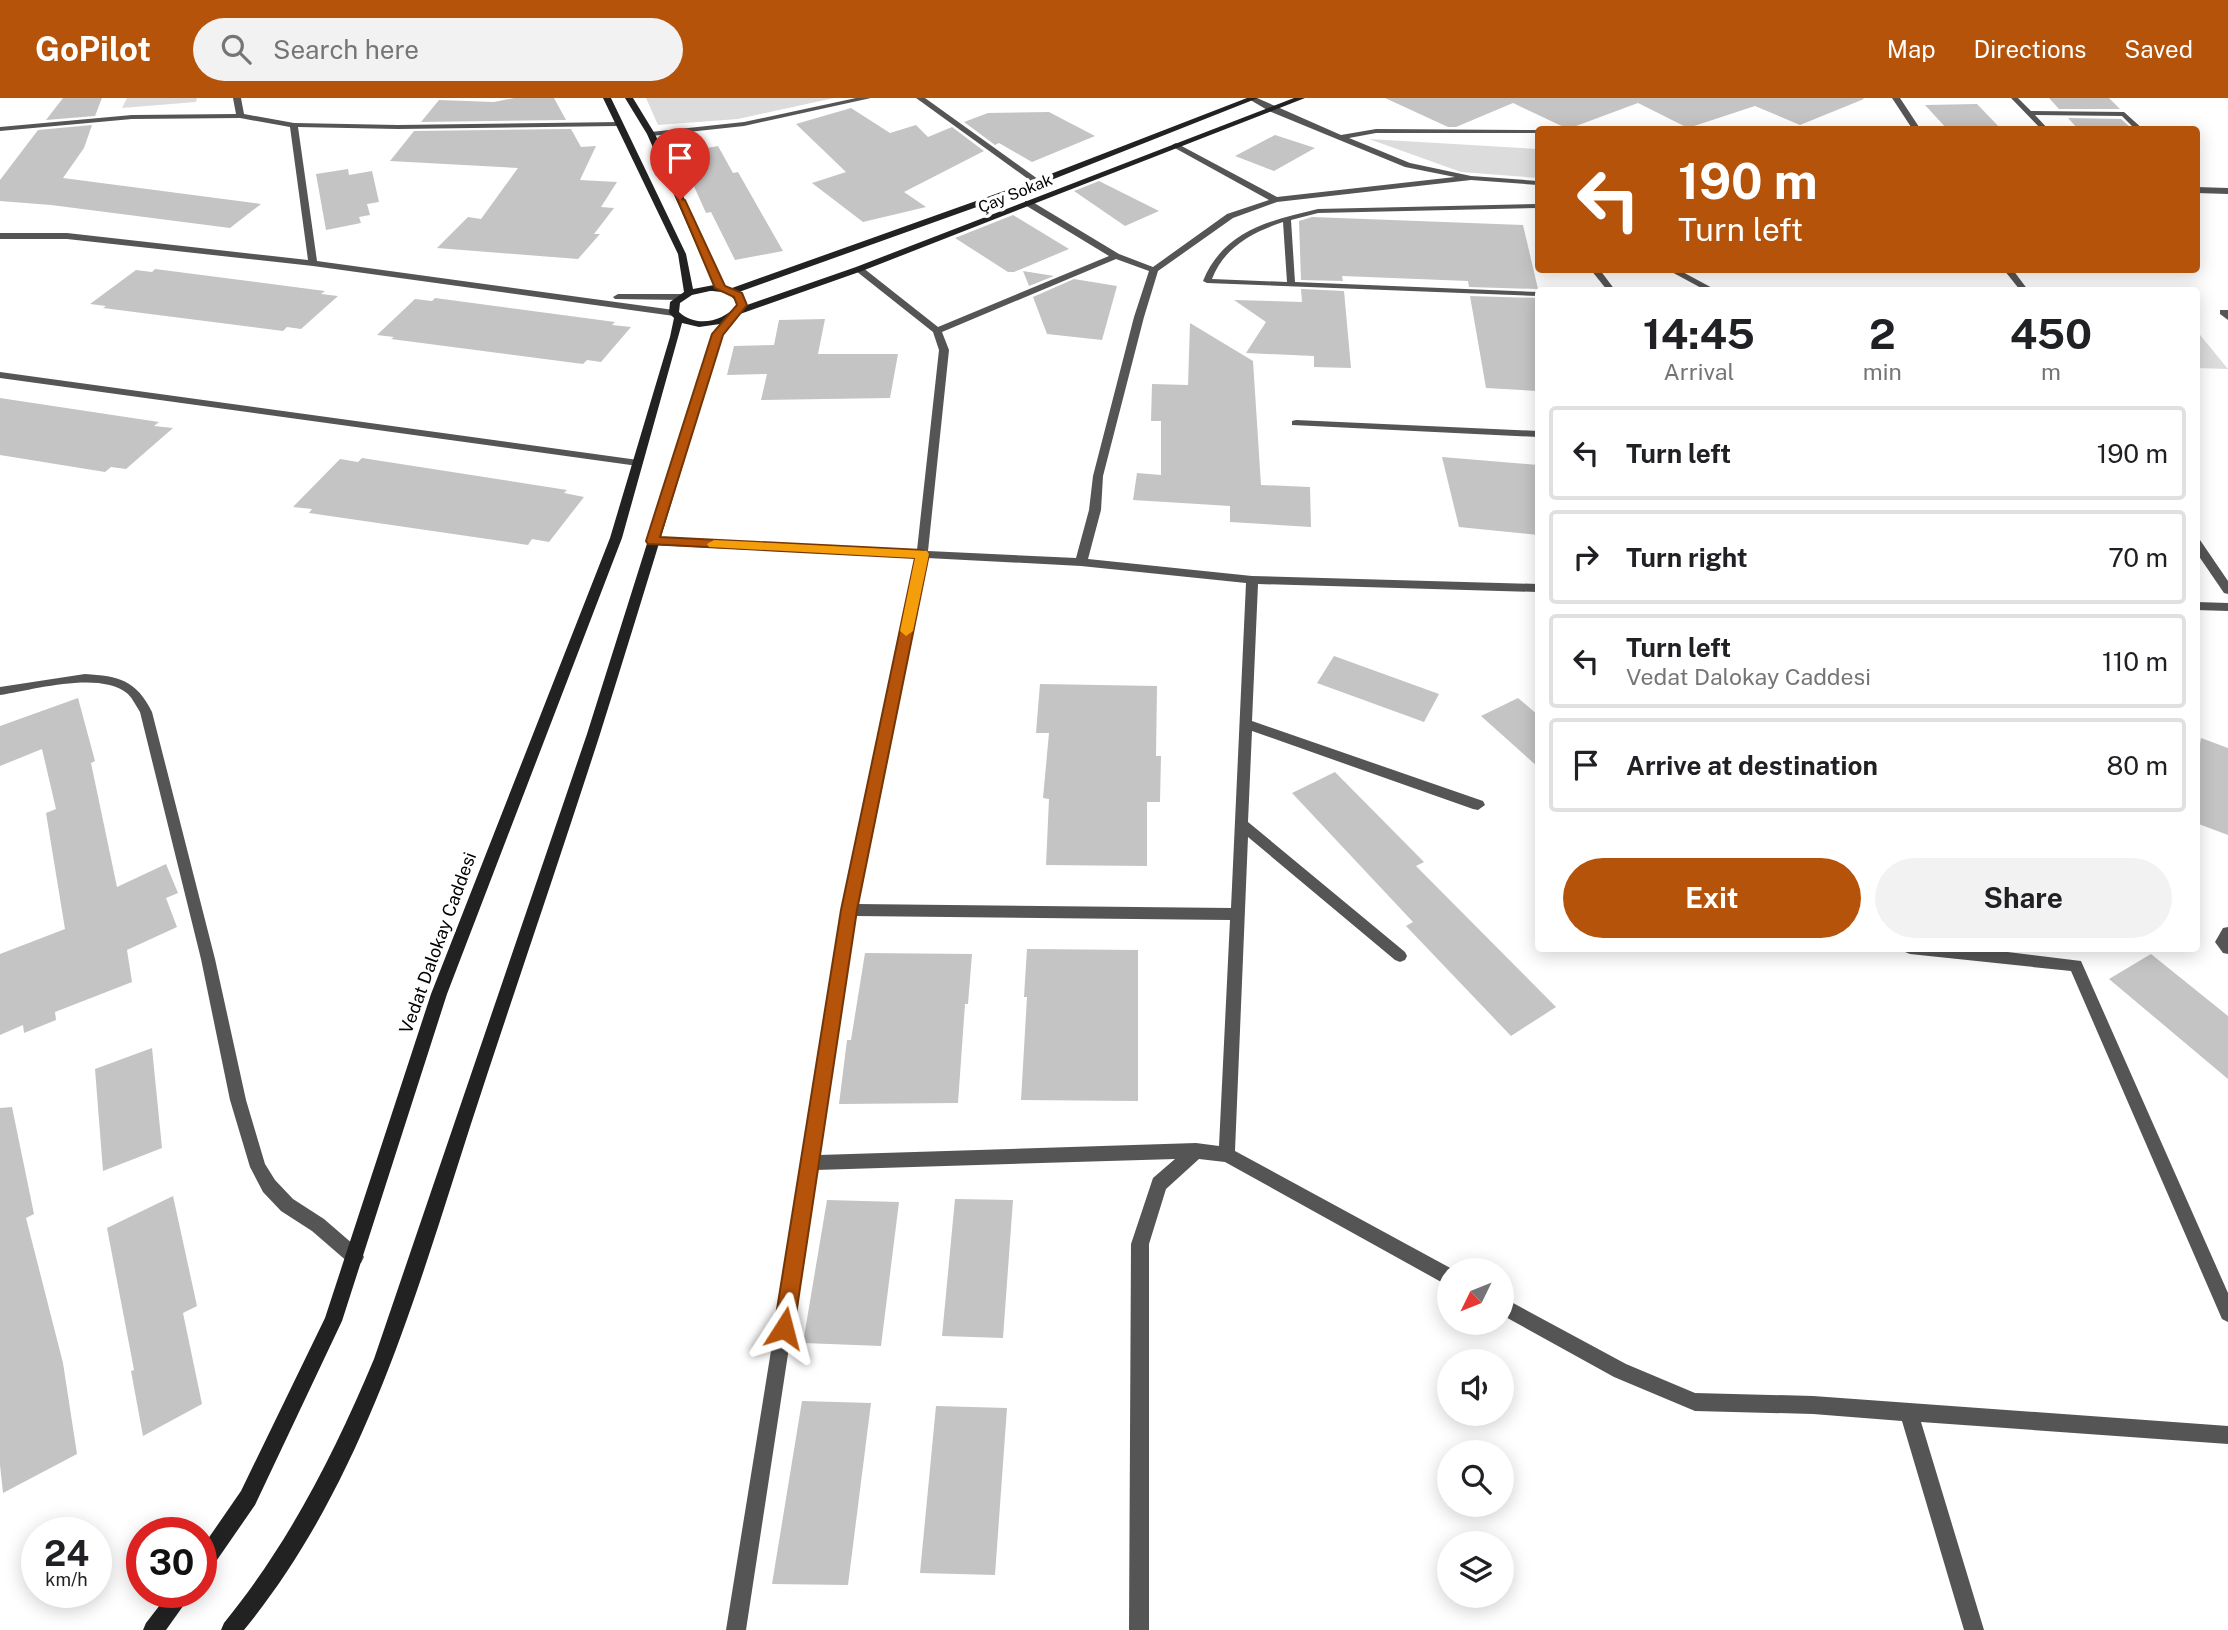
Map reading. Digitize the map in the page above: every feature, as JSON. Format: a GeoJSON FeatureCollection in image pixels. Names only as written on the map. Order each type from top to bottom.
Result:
{"type":"FeatureCollection","features":[{"type":"Feature","properties":{"kind":"main road"},"geometry":{"type":"LineString","coordinates":[[231,1630],[260,1598],[326,1487],[383,1360],[593,733],[718,334],[742,300],[732,291],[720,288],[685,295],[682,254],[617,124],[607,98]]}},
{"type":"Feature","properties":{"kind":"main road"},"geometry":{"type":"LineString","coordinates":[[629,98],[651,134],[720,288]]}},
{"type":"Feature","properties":{"kind":"main road","name":"Çay Sokak"},"geometry":{"type":"LineString","coordinates":[[732,291],[1038,182],[1252,98]]}},
{"type":"Feature","properties":{"kind":"main road","name":"Çay Sokak"},"geometry":{"type":"LineString","coordinates":[[676,316],[696,324],[707,324],[859,269],[1301,98]]}},
{"type":"Feature","properties":{"kind":"main road","name":"Vedat Dalokay Caddesi"},"geometry":{"type":"LineString","coordinates":[[217,1543],[248,1498],[332,1321],[439,994],[615,538],[675,337],[676,316],[673,308],[685,295]]}},
{"type":"Feature","properties":{"kind":"main road"},"geometry":{"type":"LineString","coordinates":[[153,1630],[170,1608]]}},
{"type":"Feature","properties":{"kind":"street"},"geometry":{"type":"LineString","coordinates":[[237,98],[240,116]]}},
{"type":"Feature","properties":{"kind":"street"},"geometry":{"type":"LineString","coordinates":[[651,134],[744,124],[867,98]]}},
{"type":"Feature","properties":{"kind":"street"},"geometry":{"type":"LineString","coordinates":[[920,98],[1038,182]]}},
{"type":"Feature","properties":{"kind":"street"},"geometry":{"type":"LineString","coordinates":[[1252,98],[1272,109],[1408,165],[1471,178],[1535,183]]}},
{"type":"Feature","properties":{"kind":"street"},"geometry":{"type":"LineString","coordinates":[[1896,98],[1914,126]]}},
{"type":"Feature","properties":{"kind":"street"},"geometry":{"type":"LineString","coordinates":[[0,129],[132,117],[240,116],[294,125],[398,127],[617,124]]}},
{"type":"Feature","properties":{"kind":"street"},"geometry":{"type":"LineString","coordinates":[[294,125],[313,263]]}},
{"type":"Feature","properties":{"kind":"street"},"geometry":{"type":"LineString","coordinates":[[1340,137],[1376,131],[1535,131]]}},
{"type":"Feature","properties":{"kind":"street"},"geometry":{"type":"LineString","coordinates":[[1176,145],[1276,200]]}},
{"type":"Feature","properties":{"kind":"street"},"geometry":{"type":"LineString","coordinates":[[1408,165],[1412,185]]}},
{"type":"Feature","properties":{"kind":"street"},"geometry":{"type":"LineString","coordinates":[[1081,562],[1095,510],[1098,476],[1139,317],[1154,270],[1230,216],[1276,200],[1471,178]]}},
{"type":"Feature","properties":{"kind":"street"},"geometry":{"type":"LineString","coordinates":[[2200,190],[2226,193]]}},
{"type":"Feature","properties":{"kind":"street"},"geometry":{"type":"LineString","coordinates":[[1028,203],[1116,256],[1154,270]]}},
{"type":"Feature","properties":{"kind":"street"},"geometry":{"type":"LineString","coordinates":[[0,236],[68,236],[313,263],[574,298],[676,316]]}},
{"type":"Feature","properties":{"kind":"street"},"geometry":{"type":"LineString","coordinates":[[937,331],[1116,256]]}},
{"type":"Feature","properties":{"kind":"street"},"geometry":{"type":"LineString","coordinates":[[736,1630],[849,910],[922,554],[944,349],[937,331],[859,269]]}},
{"type":"Feature","properties":{"kind":"street"},"geometry":{"type":"LineString","coordinates":[[1679,273],[1705,287]]}},
{"type":"Feature","properties":{"kind":"street"},"geometry":{"type":"LineString","coordinates":[[574,298],[685,295]]}},
{"type":"Feature","properties":{"kind":"street"},"geometry":{"type":"LineString","coordinates":[[0,376],[638,463]]}},
{"type":"Feature","properties":{"kind":"street"},"geometry":{"type":"LineString","coordinates":[[1296,423],[1535,435]]}},
{"type":"Feature","properties":{"kind":"street"},"geometry":{"type":"LineString","coordinates":[[653,541],[1081,562],[1252,580],[1535,588]]}},
{"type":"Feature","properties":{"kind":"street"},"geometry":{"type":"LineString","coordinates":[[2200,549],[2228,590]]}},
{"type":"Feature","properties":{"kind":"street"},"geometry":{"type":"LineString","coordinates":[[1227,1155],[1252,580]]}},
{"type":"Feature","properties":{"kind":"street"},"geometry":{"type":"LineString","coordinates":[[2200,606],[2228,607]]}},
{"type":"Feature","properties":{"kind":"street"},"geometry":{"type":"LineString","coordinates":[[0,691],[72,680],[103,680],[117,682],[130,689],[139,699],[146,712],[208,959],[238,1100],[258,1167],[269,1186],[287,1205],[318,1225],[355,1257]]}},
{"type":"Feature","properties":{"kind":"street"},"geometry":{"type":"LineString","coordinates":[[1246,724],[1478,805]]}},
{"type":"Feature","properties":{"kind":"street"},"geometry":{"type":"LineString","coordinates":[[1241,824],[1399,956]]}},
{"type":"Feature","properties":{"kind":"street"},"geometry":{"type":"LineString","coordinates":[[849,910],[1237,914]]}},
{"type":"Feature","properties":{"kind":"street"},"geometry":{"type":"LineString","coordinates":[[1949,952],[2076,965],[2228,1313]]}},
{"type":"Feature","properties":{"kind":"street"},"geometry":{"type":"LineString","coordinates":[[810,1163],[1196,1151],[1227,1155],[1437,1270]]}},
{"type":"Feature","properties":{"kind":"street"},"geometry":{"type":"LineString","coordinates":[[1139,1630],[1140,1244],[1159,1184],[1196,1151]]}},
{"type":"Feature","properties":{"kind":"street"},"geometry":{"type":"LineString","coordinates":[[1514,1313],[1620,1371],[1695,1402],[1813,1405],[2228,1435]]}},
{"type":"Feature","properties":{"kind":"street"},"geometry":{"type":"LineString","coordinates":[[1909,1412],[1974,1630]]}},
{"type":"Feature","properties":{"kind":"lane"},"geometry":{"type":"LineString","coordinates":[[2014,98],[2042,126]]}},
{"type":"Feature","properties":{"kind":"lane"},"geometry":{"type":"LineString","coordinates":[[2031,113],[2124,114],[2137,126]]}},
{"type":"Feature","properties":{"kind":"lane"},"geometry":{"type":"LineString","coordinates":[[1535,206],[1318,211],[1287,218],[1232,245],[1215,261],[1207,281],[1535,294]]}},
{"type":"Feature","properties":{"kind":"lane"},"geometry":{"type":"LineString","coordinates":[[1287,218],[1291,284]]}},
{"type":"Feature","properties":{"kind":"lane"},"geometry":{"type":"LineString","coordinates":[[2228,312],[2223,312],[2228,317]]}},
{"type":"Feature","properties":{"kind":"lane"},"geometry":{"type":"LineString","coordinates":[[2228,932],[2221,942],[2228,950]]}},
{"type":"Feature","properties":{"kind":"shaded area"},"geometry":{"type":"Polygon","coordinates":[[[127,98],[197,98],[196,102],[122,108],[127,98]]]}},
{"type":"Feature","properties":{"kind":"shaded area"},"geometry":{"type":"Polygon","coordinates":[[[646,98],[834,98],[738,119],[658,125],[646,98]]]}},
{"type":"Feature","properties":{"kind":"shaded area"},"geometry":{"type":"Polygon","coordinates":[[[1369,139],[1535,149],[1535,178],[1461,172],[1369,139]]]}},
{"type":"Feature","properties":{"kind":"shaded area"},"geometry":{"type":"Polygon","coordinates":[[[2200,335],[2228,369],[2200,368],[2200,335]]]}},
{"type":"Feature","properties":{"kind":"building"},"geometry":{"type":"Polygon","coordinates":[[[63,98],[102,98],[95,116],[46,120],[63,98]]]}},
{"type":"Feature","properties":{"kind":"building"},"geometry":{"type":"Polygon","coordinates":[[[514,98],[554,98],[566,120],[421,122],[439,100],[494,102],[514,98]]]}},
{"type":"Feature","properties":{"kind":"building"},"geometry":{"type":"Polygon","coordinates":[[[1385,98],[1864,99],[1800,125],[1755,106],[1694,126],[1684,126],[1638,103],[1576,126],[1562,126],[1513,103],[1456,127],[1448,127],[1385,98]]]}},
{"type":"Feature","properties":{"kind":"building"},"geometry":{"type":"Polygon","coordinates":[[[2049,98],[2109,98],[2120,109],[2059,109],[2049,98]]]}},
{"type":"Feature","properties":{"kind":"building"},"geometry":{"type":"Polygon","coordinates":[[[1977,104],[1998,126],[1944,126],[1925,105],[1977,104]]]}},
{"type":"Feature","properties":{"kind":"building"},"geometry":{"type":"Polygon","coordinates":[[[851,108],[890,133],[916,125],[928,137],[952,127],[984,151],[904,192],[926,207],[863,222],[812,183],[846,172],[796,124],[851,108]]]}},
{"type":"Feature","properties":{"kind":"building"},"geometry":{"type":"Polygon","coordinates":[[[1049,112],[1095,136],[1032,162],[999,143],[995,145],[964,122],[988,113],[1049,112]]]}},
{"type":"Feature","properties":{"kind":"building"},"geometry":{"type":"Polygon","coordinates":[[[2068,118],[2121,119],[2129,126],[2075,126],[2068,118]]]}},
{"type":"Feature","properties":{"kind":"building"},"geometry":{"type":"Polygon","coordinates":[[[92,125],[84,148],[63,178],[261,204],[230,228],[0,201],[0,180],[38,130],[92,125]]]}},
{"type":"Feature","properties":{"kind":"building"},"geometry":{"type":"Polygon","coordinates":[[[571,129],[581,147],[596,146],[580,180],[617,182],[601,207],[614,208],[594,234],[600,234],[578,259],[437,248],[468,217],[481,219],[518,168],[390,161],[414,131],[571,129]]]}},
{"type":"Feature","properties":{"kind":"building"},"geometry":{"type":"Polygon","coordinates":[[[1275,135],[1315,148],[1274,171],[1235,156],[1275,135]]]}},
{"type":"Feature","properties":{"kind":"building"},"geometry":{"type":"Polygon","coordinates":[[[718,146],[733,173],[738,172],[783,251],[735,260],[711,212],[706,213],[679,153],[718,146]]]}},
{"type":"Feature","properties":{"kind":"building"},"geometry":{"type":"Polygon","coordinates":[[[348,169],[349,175],[372,171],[379,202],[367,204],[370,215],[359,217],[361,223],[326,230],[316,174],[348,169]]]}},
{"type":"Feature","properties":{"kind":"building"},"geometry":{"type":"Polygon","coordinates":[[[1099,181],[1159,211],[1125,226],[1074,191],[1099,181]]]}},
{"type":"Feature","properties":{"kind":"building"},"geometry":{"type":"Polygon","coordinates":[[[1013,215],[1069,249],[1014,272],[1008,272],[955,238],[1013,215]]]}},
{"type":"Feature","properties":{"kind":"building"},"geometry":{"type":"Polygon","coordinates":[[[1312,217],[1523,225],[1538,287],[1469,287],[1468,281],[1342,276],[1343,281],[1301,280],[1299,221],[1312,217]]]}},
{"type":"Feature","properties":{"kind":"building"},"geometry":{"type":"Polygon","coordinates":[[[155,269],[325,291],[321,294],[338,296],[301,329],[287,327],[283,331],[103,308],[106,306],[90,304],[136,270],[152,272],[155,269]]]}},
{"type":"Feature","properties":{"kind":"building"},"geometry":{"type":"Polygon","coordinates":[[[1023,271],[1054,276],[1029,286],[1023,271]]]}},
{"type":"Feature","properties":{"kind":"building"},"geometry":{"type":"Polygon","coordinates":[[[1074,279],[1117,286],[1102,340],[1047,334],[1033,297],[1074,279]]]}},
{"type":"Feature","properties":{"kind":"building"},"geometry":{"type":"Polygon","coordinates":[[[1301,289],[1344,291],[1351,368],[1314,367],[1314,356],[1246,353],[1266,322],[1234,300],[1302,302],[1301,289]]]}},
{"type":"Feature","properties":{"kind":"building"},"geometry":{"type":"Polygon","coordinates":[[[1470,296],[1535,298],[1535,391],[1486,388],[1470,296]]]}},
{"type":"Feature","properties":{"kind":"building"},"geometry":{"type":"Polygon","coordinates":[[[435,298],[615,322],[612,325],[631,327],[601,362],[587,360],[583,364],[377,335],[415,299],[432,301],[435,298]]]}},
{"type":"Feature","properties":{"kind":"building"},"geometry":{"type":"Polygon","coordinates":[[[825,319],[818,354],[898,354],[890,398],[761,400],[767,374],[727,375],[734,346],[774,345],[779,320],[825,319]]]}},
{"type":"Feature","properties":{"kind":"building"},"geometry":{"type":"Polygon","coordinates":[[[1190,323],[1253,361],[1261,485],[1310,487],[1311,527],[1230,522],[1230,506],[1133,500],[1137,473],[1161,475],[1161,421],[1151,421],[1152,384],[1188,385],[1190,323]]]}},
{"type":"Feature","properties":{"kind":"building"},"geometry":{"type":"Polygon","coordinates":[[[0,398],[159,422],[154,426],[173,428],[126,469],[111,467],[105,472],[0,455],[0,398]]]}},
{"type":"Feature","properties":{"kind":"building"},"geometry":{"type":"Polygon","coordinates":[[[1442,457],[1535,465],[1535,535],[1459,527],[1442,457]]]}},
{"type":"Feature","properties":{"kind":"building"},"geometry":{"type":"Polygon","coordinates":[[[362,458],[567,490],[564,493],[584,497],[549,542],[532,539],[528,545],[309,513],[312,509],[293,507],[340,459],[358,462],[362,458]]]}},
{"type":"Feature","properties":{"kind":"building"},"geometry":{"type":"Polygon","coordinates":[[[1334,656],[1439,694],[1424,722],[1317,683],[1334,656]]]}},
{"type":"Feature","properties":{"kind":"building"},"geometry":{"type":"Polygon","coordinates":[[[1040,684],[1157,686],[1156,756],[1161,756],[1160,802],[1147,802],[1147,866],[1046,865],[1049,799],[1043,798],[1049,733],[1036,733],[1040,684]]]}},
{"type":"Feature","properties":{"kind":"building"},"geometry":{"type":"Polygon","coordinates":[[[78,698],[95,761],[91,763],[117,887],[166,864],[178,893],[166,898],[177,927],[127,950],[132,982],[55,1012],[56,1020],[24,1033],[23,1025],[0,1035],[0,954],[65,929],[46,813],[56,809],[42,749],[0,766],[0,726],[78,698]]]}},
{"type":"Feature","properties":{"kind":"building"},"geometry":{"type":"Polygon","coordinates":[[[1518,698],[1535,712],[1535,764],[1481,716],[1518,698]]]}},
{"type":"Feature","properties":{"kind":"building"},"geometry":{"type":"Polygon","coordinates":[[[2201,738],[2228,748],[2228,835],[2200,824],[2201,738]]]}},
{"type":"Feature","properties":{"kind":"building"},"geometry":{"type":"Polygon","coordinates":[[[1335,772],[1424,862],[1416,866],[1556,1007],[1511,1036],[1406,926],[1413,922],[1292,793],[1335,772]]]}},
{"type":"Feature","properties":{"kind":"building"},"geometry":{"type":"Polygon","coordinates":[[[1027,949],[1138,950],[1138,1101],[1021,1100],[1027,949]]]}},
{"type":"Feature","properties":{"kind":"building"},"geometry":{"type":"Polygon","coordinates":[[[865,953],[972,954],[968,1004],[965,1004],[958,1103],[839,1104],[847,1040],[851,1040],[865,953]]]}},
{"type":"Feature","properties":{"kind":"building"},"geometry":{"type":"Polygon","coordinates":[[[2151,954],[2228,1016],[2228,1079],[2109,979],[2151,954]]]}},
{"type":"Feature","properties":{"kind":"building"},"geometry":{"type":"Polygon","coordinates":[[[152,1048],[162,1148],[103,1171],[95,1069],[152,1048]]]}},
{"type":"Feature","properties":{"kind":"building"},"geometry":{"type":"Polygon","coordinates":[[[12,1107],[34,1214],[26,1218],[63,1363],[77,1454],[3,1493],[0,1465],[0,1108],[12,1107]]]}},
{"type":"Feature","properties":{"kind":"building"},"geometry":{"type":"Polygon","coordinates":[[[173,1196],[197,1306],[183,1313],[202,1404],[143,1436],[131,1371],[134,1370],[107,1228],[173,1196]]]}},
{"type":"Feature","properties":{"kind":"building"},"geometry":{"type":"Polygon","coordinates":[[[955,1199],[1013,1200],[1003,1338],[942,1336],[955,1199]]]}},
{"type":"Feature","properties":{"kind":"building"},"geometry":{"type":"Polygon","coordinates":[[[827,1200],[899,1202],[881,1346],[803,1343],[827,1200]]]}},
{"type":"Feature","properties":{"kind":"building"},"geometry":{"type":"Polygon","coordinates":[[[802,1401],[871,1403],[848,1585],[772,1584],[802,1401]]]}},
{"type":"Feature","properties":{"kind":"building"},"geometry":{"type":"Polygon","coordinates":[[[936,1406],[1007,1408],[995,1575],[920,1573],[936,1406]]]}},
{"type":"Feature","properties":{"kind":"slow traffic"},"geometry":{"type":"LineString","coordinates":[[714,544],[922,554],[906,631]]}},
{"type":"Feature","properties":{"kind":"route"},"geometry":{"type":"LineString","coordinates":[[680,200],[720,288],[738,295],[742,305],[718,334],[653,541],[922,554],[849,910],[784,1328]]}}]}
